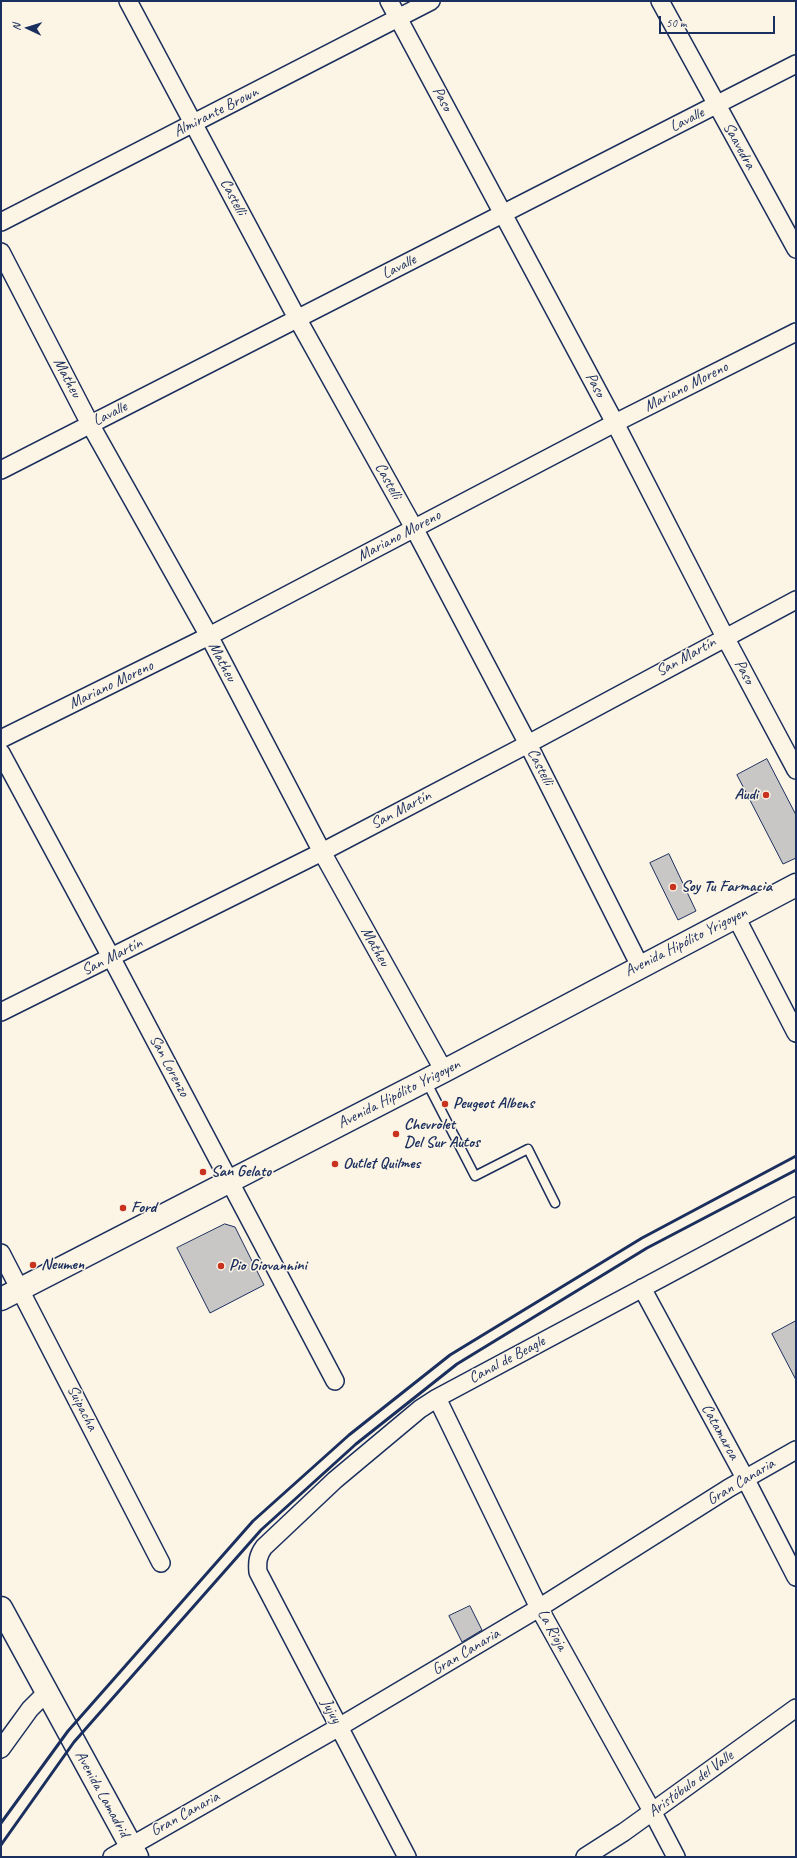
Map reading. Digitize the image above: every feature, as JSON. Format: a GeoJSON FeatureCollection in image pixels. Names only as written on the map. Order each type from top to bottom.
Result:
{"type":"FeatureCollection","features":[{"type":"Feature","properties":{"kind":"main road","name":"Avenida Hipólito Yrigoyen"},"geometry":{"type":"LineString","coordinates":[[1,1299],[435,1076],[640,966],[796,885]]}},
{"type":"Feature","properties":{"kind":"main road","name":"Avenida Lamadrid"},"geometry":{"type":"LineString","coordinates":[[1,1608],[134,1851]]}},
{"type":"Feature","properties":{"kind":"street","name":"Castelli"},"geometry":{"type":"LineString","coordinates":[[128,1],[297,318],[414,528],[528,744],[640,966]]}},
{"type":"Feature","properties":{"kind":"street","name":"Paso"},"geometry":{"type":"LineString","coordinates":[[389,1],[615,423],[725,637],[796,770]]}},
{"type":"Feature","properties":{"kind":"street","name":"Almirante Brown"},"geometry":{"type":"LineString","coordinates":[[1,222],[431,1]]}},
{"type":"Feature","properties":{"kind":"street","name":"Saavedra"},"geometry":{"type":"LineString","coordinates":[[660,1],[796,249]]}},
{"type":"Feature","properties":{"kind":"street","name":"Lavalle"},"geometry":{"type":"LineString","coordinates":[[1,470],[796,64]]}},
{"type":"Feature","properties":{"kind":"street","name":"Matheu"},"geometry":{"type":"LineString","coordinates":[[1,252],[90,424],[209,636],[322,852],[435,1076]]}},
{"type":"Feature","properties":{"kind":"street","name":"Mariano Moreno"},"geometry":{"type":"LineString","coordinates":[[1,739],[209,636],[615,423],[796,332]]}},
{"type":"Feature","properties":{"kind":"street","name":"San Martín"},"geometry":{"type":"LineString","coordinates":[[1,1012],[322,852],[528,744],[796,600]]}},
{"type":"Feature","properties":{"kind":"street","name":"San Lorenzo"},"geometry":{"type":"LineString","coordinates":[[1,753],[111,957],[335,1381]]}},
{"type":"Feature","properties":{"kind":"street"},"geometry":{"type":"LineString","coordinates":[[736,917],[796,1033]]}},
{"type":"Feature","properties":{"kind":"street","name":"Canal de Beagle"},"geometry":{"type":"LineString","coordinates":[[257,1564],[259,1553],[264,1547],[335,1480],[420,1409],[437,1398],[796,1206]]}},
{"type":"Feature","properties":{"kind":"street","name":"Suipacha"},"geometry":{"type":"LineString","coordinates":[[1,1253],[162,1564]]}},
{"type":"Feature","properties":{"kind":"street","name":"Catamarca"},"geometry":{"type":"LineString","coordinates":[[642,1288],[745,1478],[796,1577]]}},
{"type":"Feature","properties":{"kind":"street","name":"La Rioja"},"geometry":{"type":"LineString","coordinates":[[437,1398],[540,1608],[676,1857]]}},
{"type":"Feature","properties":{"kind":"street","name":"Gran Canaria"},"geometry":{"type":"LineString","coordinates":[[112,1857],[134,1851],[540,1608],[745,1478],[796,1450]]}},
{"type":"Feature","properties":{"kind":"street","name":"Jujuy"},"geometry":{"type":"LineString","coordinates":[[257,1564],[258,1572],[407,1857]]}},
{"type":"Feature","properties":{"kind":"street"},"geometry":{"type":"LineString","coordinates":[[1,1749],[30,1709],[47,1692]]}},
{"type":"Feature","properties":{"kind":"street","name":"Aristóbulo del Valle"},"geometry":{"type":"LineString","coordinates":[[585,1857],[796,1708]]}},
{"type":"Feature","properties":{"kind":"lane"},"geometry":{"type":"LineString","coordinates":[[435,1076],[475,1176],[528,1150],[555,1203]]}},
{"type":"Feature","properties":{"kind":"building","name":"Audi"},"geometry":{"type":"Polygon","coordinates":[[[767,759],[796,815],[796,858],[783,864],[737,775],[767,759]]]}},
{"type":"Feature","properties":{"kind":"building","name":"Soy Tu Farmacia"},"geometry":{"type":"Polygon","coordinates":[[[669,854],[696,911],[678,920],[650,863],[669,854]]]}},
{"type":"Feature","properties":{"kind":"building","name":"Pio Giovannini"},"geometry":{"type":"Polygon","coordinates":[[[225,1224],[235,1227],[264,1285],[210,1313],[177,1248],[225,1224]]]}},
{"type":"Feature","properties":{"kind":"building"},"geometry":{"type":"Polygon","coordinates":[[[796,1321],[796,1380],[772,1334],[796,1321]]]}},
{"type":"Feature","properties":{"kind":"building"},"geometry":{"type":"Polygon","coordinates":[[[470,1606],[482,1630],[462,1642],[449,1616],[470,1606]]]}},
{"type":"Feature","properties":{"kind":"railway"},"geometry":{"type":"LineString","coordinates":[[1,1823],[68,1731],[253,1521],[349,1435],[450,1355],[642,1238],[796,1156]]}},
{"type":"Feature","properties":{"kind":"railway"},"geometry":{"type":"LineString","coordinates":[[1,1845],[74,1742],[261,1530],[356,1444],[457,1364],[647,1248],[796,1170]]}},
{"type":"Feature","properties":{"kind":"place","name":"Audi"},"geometry":{"type":"Point","coordinates":[766,795]}},
{"type":"Feature","properties":{"kind":"place","name":"Soy Tu Farmacia"},"geometry":{"type":"Point","coordinates":[673,887]}},
{"type":"Feature","properties":{"kind":"place","name":"Peugeot Albens"},"geometry":{"type":"Point","coordinates":[445,1104]}},
{"type":"Feature","properties":{"kind":"place","name":"Chevrolet Del Sur Autos"},"geometry":{"type":"Point","coordinates":[396,1134]}},
{"type":"Feature","properties":{"kind":"place","name":"Outlet Quilmes"},"geometry":{"type":"Point","coordinates":[335,1164]}},
{"type":"Feature","properties":{"kind":"place","name":"San Gelato"},"geometry":{"type":"Point","coordinates":[203,1172]}},
{"type":"Feature","properties":{"kind":"place","name":"Ford"},"geometry":{"type":"Point","coordinates":[123,1208]}},
{"type":"Feature","properties":{"kind":"place","name":"Neumen"},"geometry":{"type":"Point","coordinates":[33,1265]}},
{"type":"Feature","properties":{"kind":"place","name":"Pio Giovannini"},"geometry":{"type":"Point","coordinates":[221,1266]}}]}
